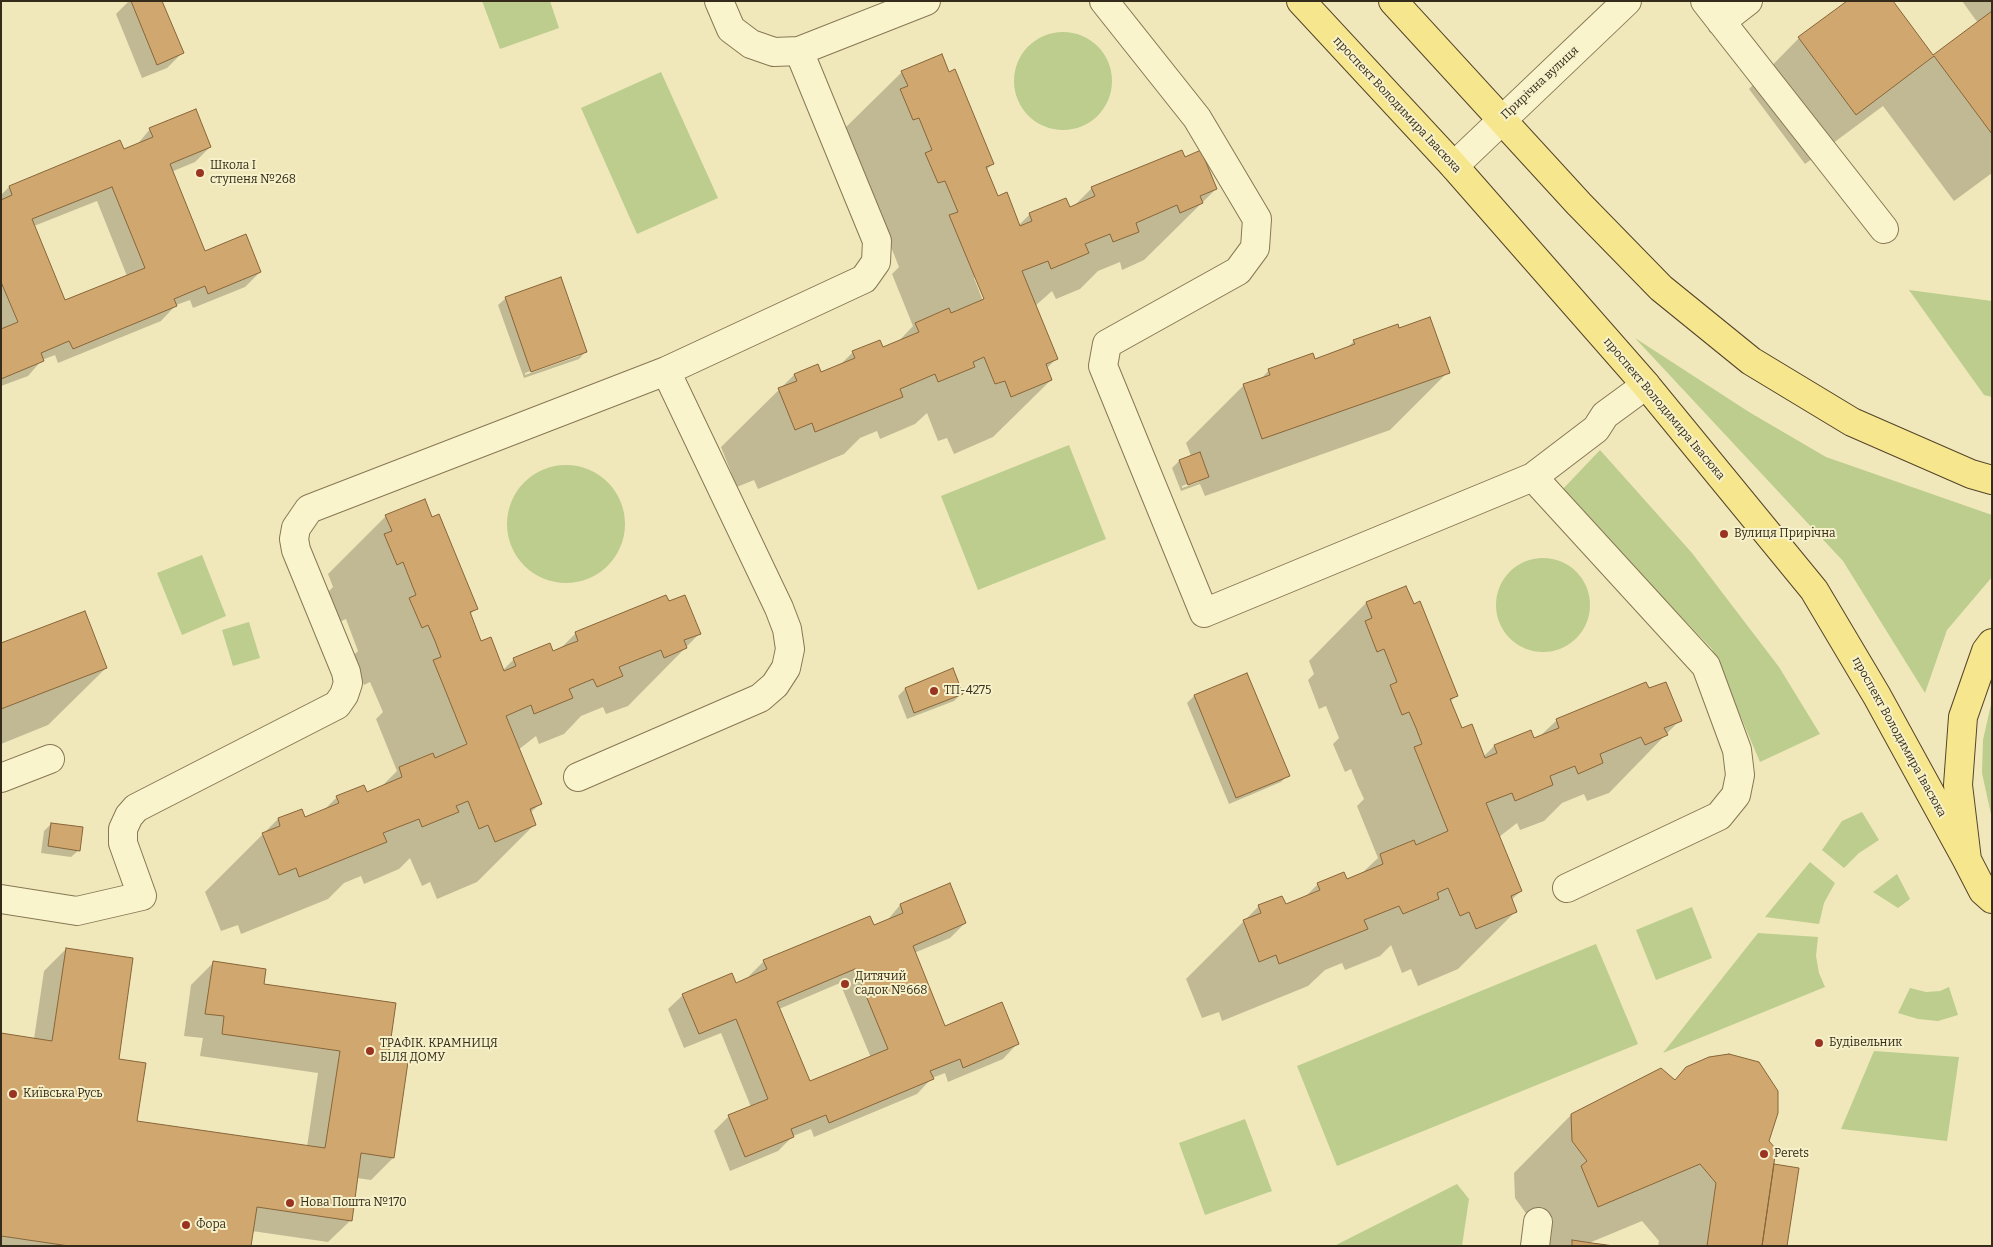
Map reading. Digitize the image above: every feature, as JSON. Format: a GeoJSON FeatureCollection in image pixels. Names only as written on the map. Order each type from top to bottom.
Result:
{"type":"FeatureCollection","features":[{"type":"Feature","properties":{"kind":"main road","name":"проспект Володимира Івасюка"},"geometry":{"type":"LineString","coordinates":[[1301,1],[1454,166],[1646,385],[1814,590],[1877,696],[1968,860]]}},
{"type":"Feature","properties":{"kind":"main road"},"geometry":{"type":"LineString","coordinates":[[1405,5],[1501,120],[1661,288],[1751,361],[1852,422],[1971,474],[1992,480]]}},
{"type":"Feature","properties":{"kind":"main road"},"geometry":{"type":"LineString","coordinates":[[1992,643],[1986,651],[1963,717],[1958,785],[1968,860],[1987,895],[1992,917]]}},
{"type":"Feature","properties":{"kind":"street"},"geometry":{"type":"LineString","coordinates":[[719,1],[731,29],[751,44],[774,52],[798,51],[926,1]]}},
{"type":"Feature","properties":{"kind":"street"},"geometry":{"type":"LineString","coordinates":[[1104,1],[1197,118],[1257,220],[1255,248],[1238,272],[1107,344],[1103,366],[1204,613],[1533,477],[1596,429],[1605,415],[1646,385]]}},
{"type":"Feature","properties":{"kind":"street","name":"Прирічна вулиця"},"geometry":{"type":"LineString","coordinates":[[1454,166],[1627,1]]}},
{"type":"Feature","properties":{"kind":"street"},"geometry":{"type":"LineString","coordinates":[[1748,1],[1713,12],[1884,229]]}},
{"type":"Feature","properties":{"kind":"street"},"geometry":{"type":"LineString","coordinates":[[1,899],[77,911],[142,896],[123,843],[123,829],[129,816],[136,808],[337,705],[344,695],[348,684],[346,672],[296,550],[294,539],[296,528],[310,509],[666,371],[855,285],[868,276],[876,262],[877,240],[798,51]]}},
{"type":"Feature","properties":{"kind":"street"},"geometry":{"type":"LineString","coordinates":[[578,777],[760,698],[775,685],[786,668],[790,649],[787,629],[779,608],[666,371]]}},
{"type":"Feature","properties":{"kind":"street"},"geometry":{"type":"LineString","coordinates":[[1533,477],[1706,666],[1737,750],[1740,775],[1736,795],[1719,816],[1567,888]]}},
{"type":"Feature","properties":{"kind":"street"},"geometry":{"type":"LineString","coordinates":[[1,778],[50,759]]}},
{"type":"Feature","properties":{"kind":"green space"},"geometry":{"type":"Polygon","coordinates":[[[482,1],[550,1],[559,28],[500,49],[482,1]]]}},
{"type":"Feature","properties":{"kind":"green space"},"geometry":{"type":"Polygon","coordinates":[[[1063,32],[1082,35],[1098,46],[1109,62],[1112,81],[1109,100],[1098,116],[1082,127],[1063,130],[1044,127],[1028,116],[1017,100],[1014,81],[1017,62],[1028,46],[1044,35],[1063,32]]]}},
{"type":"Feature","properties":{"kind":"green space"},"geometry":{"type":"Polygon","coordinates":[[[661,72],[718,198],[637,234],[581,108],[661,72]]]}},
{"type":"Feature","properties":{"kind":"green space"},"geometry":{"type":"Polygon","coordinates":[[[1909,290],[1992,301],[1992,397],[1984,395],[1909,290]]]}},
{"type":"Feature","properties":{"kind":"green space"},"geometry":{"type":"Polygon","coordinates":[[[1635,338],[1749,412],[1826,457],[1992,515],[1992,577],[1947,630],[1925,693],[1843,561],[1635,338]]]}},
{"type":"Feature","properties":{"kind":"green space"},"geometry":{"type":"Polygon","coordinates":[[[1069,445],[1106,539],[978,590],[941,496],[1069,445]]]}},
{"type":"Feature","properties":{"kind":"green space"},"geometry":{"type":"Polygon","coordinates":[[[1600,450],[1692,553],[1779,667],[1820,734],[1760,762],[1712,649],[1561,491],[1600,450]]]}},
{"type":"Feature","properties":{"kind":"green space"},"geometry":{"type":"Polygon","coordinates":[[[566,465],[589,469],[608,482],[621,501],[625,524],[621,547],[608,566],[589,579],[566,583],[543,579],[524,566],[511,547],[507,524],[511,501],[524,482],[543,469],[566,465]]]}},
{"type":"Feature","properties":{"kind":"green space"},"geometry":{"type":"Polygon","coordinates":[[[202,555],[226,616],[182,635],[157,573],[202,555]]]}},
{"type":"Feature","properties":{"kind":"green space"},"geometry":{"type":"Polygon","coordinates":[[[1534,558],[1552,558],[1577,571],[1587,587],[1590,605],[1587,623],[1577,639],[1552,652],[1534,652],[1509,639],[1496,614],[1496,596],[1509,571],[1534,558]]]}},
{"type":"Feature","properties":{"kind":"green space"},"geometry":{"type":"Polygon","coordinates":[[[249,622],[260,658],[233,666],[222,630],[249,622]]]}},
{"type":"Feature","properties":{"kind":"green space"},"geometry":{"type":"Polygon","coordinates":[[[1992,700],[1992,819],[1982,773],[1983,740],[1992,700]]]}},
{"type":"Feature","properties":{"kind":"green space"},"geometry":{"type":"Polygon","coordinates":[[[1862,812],[1879,840],[1859,853],[1844,868],[1822,850],[1842,821],[1862,812]]]}},
{"type":"Feature","properties":{"kind":"green space"},"geometry":{"type":"Polygon","coordinates":[[[1810,862],[1835,883],[1824,903],[1819,924],[1765,917],[1810,862]]]}},
{"type":"Feature","properties":{"kind":"green space"},"geometry":{"type":"Polygon","coordinates":[[[1897,874],[1910,899],[1898,908],[1873,892],[1897,874]]]}},
{"type":"Feature","properties":{"kind":"green space"},"geometry":{"type":"Polygon","coordinates":[[[1692,907],[1712,958],[1656,980],[1636,930],[1692,907]]]}},
{"type":"Feature","properties":{"kind":"green space"},"geometry":{"type":"Polygon","coordinates":[[[1758,933],[1818,937],[1816,956],[1819,973],[1825,987],[1663,1053],[1758,933]]]}},
{"type":"Feature","properties":{"kind":"green space"},"geometry":{"type":"Polygon","coordinates":[[[1596,944],[1638,1044],[1337,1166],[1297,1066],[1596,944]]]}},
{"type":"Feature","properties":{"kind":"green space"},"geometry":{"type":"Polygon","coordinates":[[[1949,987],[1958,1015],[1938,1021],[1918,1019],[1898,1013],[1910,988],[1926,992],[1940,991],[1949,987]]]}},
{"type":"Feature","properties":{"kind":"green space"},"geometry":{"type":"Polygon","coordinates":[[[1874,1051],[1959,1057],[1947,1141],[1841,1129],[1874,1051]]]}},
{"type":"Feature","properties":{"kind":"green space"},"geometry":{"type":"Polygon","coordinates":[[[1245,1119],[1272,1191],[1205,1215],[1179,1143],[1245,1119]]]}},
{"type":"Feature","properties":{"kind":"green space"},"geometry":{"type":"Polygon","coordinates":[[[1457,1184],[1469,1199],[1462,1246],[1334,1246],[1457,1184]]]}},
{"type":"Feature","properties":{"kind":"building"},"geometry":{"type":"Polygon","coordinates":[[[131,1],[162,1],[184,53],[157,65],[131,1]]]}},
{"type":"Feature","properties":{"kind":"building"},"geometry":{"type":"Polygon","coordinates":[[[1847,1],[1893,1],[1933,55],[1992,11],[1992,134],[1934,56],[1856,115],[1798,37],[1847,1]]]}},
{"type":"Feature","properties":{"kind":"building"},"geometry":{"type":"Polygon","coordinates":[[[942,54],[949,72],[955,69],[994,164],[986,167],[998,196],[1007,192],[1020,226],[1032,221],[1029,213],[1066,198],[1070,207],[1095,196],[1091,187],[1182,150],[1185,157],[1201,150],[1217,189],[1200,196],[1203,203],[1180,213],[1177,205],[1136,223],[1139,232],[1113,242],[1110,234],[1085,244],[1089,253],[1051,269],[1048,261],[1022,271],[1058,359],[1046,364],[1052,380],[1011,397],[1005,381],[995,384],[984,357],[973,362],[975,367],[938,382],[935,374],[900,389],[903,397],[815,432],[812,423],[795,430],[778,388],[797,381],[794,374],[818,364],[821,372],[855,358],[852,351],[880,340],[883,347],[919,332],[915,323],[949,308],[951,313],[984,299],[949,215],[958,212],[945,181],[938,183],[925,153],[932,150],[919,118],[913,120],[900,89],[908,86],[901,71],[942,54]]]}},
{"type":"Feature","properties":{"kind":"building"},"geometry":{"type":"Polygon","coordinates":[[[196,109],[211,147],[170,164],[205,251],[246,234],[261,272],[208,294],[205,286],[174,299],[177,306],[73,349],[69,341],[41,353],[44,361],[1,379],[1,329],[18,322],[1,282],[1,200],[12,195],[9,186],[120,140],[124,149],[153,137],[149,128],[196,109]],[[112,187],[32,219],[65,300],[145,268],[112,187]]]}},
{"type":"Feature","properties":{"kind":"building"},"geometry":{"type":"Polygon","coordinates":[[[561,277],[587,352],[531,372],[505,297],[561,277]]]}},
{"type":"Feature","properties":{"kind":"building"},"geometry":{"type":"Polygon","coordinates":[[[1430,317],[1450,373],[1262,439],[1243,384],[1270,375],[1268,369],[1313,353],[1315,359],[1355,344],[1353,340],[1398,324],[1399,328],[1430,317]]]}},
{"type":"Feature","properties":{"kind":"building"},"geometry":{"type":"Polygon","coordinates":[[[1200,452],[1209,477],[1188,485],[1179,460],[1200,452]]]}},
{"type":"Feature","properties":{"kind":"building"},"geometry":{"type":"Polygon","coordinates":[[[425,499],[432,517],[439,514],[478,609],[470,612],[481,641],[491,637],[504,671],[516,666],[513,658],[550,643],[553,651],[578,641],[575,632],[666,595],[669,601],[685,595],[701,634],[684,640],[687,648],[664,658],[661,650],[619,667],[623,676],[597,687],[593,679],[569,689],[573,698],[534,714],[531,705],[506,716],[542,804],[530,809],[536,825],[495,842],[488,825],[479,829],[468,801],[456,806],[459,812],[422,827],[419,819],[383,833],[387,842],[299,877],[296,868],[279,875],[262,833],[280,826],[278,818],[302,809],[305,817],[339,803],[336,796],[364,785],[367,792],[402,777],[399,767],[433,753],[435,758],[467,744],[433,660],[441,657],[435,641],[428,625],[422,628],[409,598],[416,595],[403,562],[397,565],[384,534],[392,531],[385,515],[425,499]]]}},
{"type":"Feature","properties":{"kind":"building"},"geometry":{"type":"Polygon","coordinates":[[[1406,586],[1414,604],[1420,601],[1458,696],[1450,699],[1462,728],[1472,724],[1485,758],[1497,753],[1494,745],[1531,730],[1534,738],[1559,728],[1556,719],[1646,682],[1649,688],[1666,682],[1682,721],[1664,728],[1668,735],[1645,745],[1641,737],[1600,754],[1603,763],[1578,774],[1575,766],[1550,776],[1553,785],[1515,801],[1512,793],[1486,803],[1522,891],[1511,896],[1517,912],[1476,929],[1469,912],[1460,916],[1448,888],[1437,893],[1439,899],[1403,914],[1399,906],[1364,920],[1368,929],[1279,964],[1276,955],[1259,962],[1243,920],[1261,913],[1258,905],[1282,896],[1286,904],[1320,890],[1317,883],[1344,872],[1347,879],[1383,864],[1380,854],[1414,840],[1416,845],[1448,831],[1414,747],[1422,744],[1416,728],[1409,712],[1402,715],[1390,685],[1397,682],[1384,649],[1377,652],[1365,621],[1372,618],[1366,602],[1406,586]]]}},
{"type":"Feature","properties":{"kind":"building"},"geometry":{"type":"Polygon","coordinates":[[[85,611],[107,668],[1,709],[1,643],[85,611]]]}},
{"type":"Feature","properties":{"kind":"building","name":"ТП-4275"},"geometry":{"type":"Polygon","coordinates":[[[953,668],[963,694],[914,713],[905,688],[953,668]]]}},
{"type":"Feature","properties":{"kind":"building"},"geometry":{"type":"Polygon","coordinates":[[[1247,673],[1290,776],[1236,798],[1194,695],[1247,673]]]}},
{"type":"Feature","properties":{"kind":"building"},"geometry":{"type":"Polygon","coordinates":[[[51,823],[83,827],[80,851],[48,846],[51,823]]]}},
{"type":"Feature","properties":{"kind":"building"},"geometry":{"type":"Polygon","coordinates":[[[950,883],[966,923],[913,946],[945,1026],[1002,1002],[1019,1044],[963,1068],[960,1059],[930,1071],[934,1079],[829,1123],[826,1115],[791,1129],[794,1137],[745,1157],[728,1115],[768,1099],[736,1019],[699,1034],[682,994],[732,973],[736,983],[767,969],[763,960],[870,916],[874,925],[903,913],[900,904],[950,883]],[[855,969],[777,1002],[810,1081],[888,1049],[855,969]]]}},
{"type":"Feature","properties":{"kind":"building"},"geometry":{"type":"Polygon","coordinates":[[[66,948],[133,958],[119,1059],[146,1063],[137,1121],[325,1148],[340,1051],[222,1034],[224,1016],[205,1014],[213,961],[266,969],[264,984],[396,1003],[388,1059],[408,1062],[394,1158],[361,1153],[352,1221],[257,1207],[251,1246],[69,1246],[1,1236],[1,1033],[52,1041],[66,948]]]}},
{"type":"Feature","properties":{"kind":"building"},"geometry":{"type":"Polygon","coordinates":[[[1729,1054],[1759,1062],[1778,1091],[1778,1113],[1769,1141],[1776,1149],[1762,1246],[1707,1246],[1716,1183],[1700,1164],[1598,1207],[1581,1166],[1587,1161],[1572,1141],[1571,1114],[1661,1068],[1675,1080],[1686,1067],[1709,1057],[1729,1054]]]}},
{"type":"Feature","properties":{"kind":"building"},"geometry":{"type":"Polygon","coordinates":[[[1774,1164],[1799,1168],[1787,1246],[1762,1246],[1774,1164]]]}},
{"type":"Feature","properties":{"kind":"building"},"geometry":{"type":"Polygon","coordinates":[[[1572,1240],[1592,1243],[1614,1246],[1572,1246],[1572,1240]]]}},
{"type":"Feature","properties":{"kind":"place","name":"Школа І ступеня №268"},"geometry":{"type":"Point","coordinates":[200,173]}},
{"type":"Feature","properties":{"kind":"place","name":"Вулиця Прирічна"},"geometry":{"type":"Point","coordinates":[1724,534]}},
{"type":"Feature","properties":{"kind":"place","name":"ТП-4275"},"geometry":{"type":"Point","coordinates":[934,691]}},
{"type":"Feature","properties":{"kind":"place","name":"Дитячий садок №668"},"geometry":{"type":"Point","coordinates":[845,984]}},
{"type":"Feature","properties":{"kind":"place","name":"Будівельник"},"geometry":{"type":"Point","coordinates":[1819,1043]}},
{"type":"Feature","properties":{"kind":"place","name":"ТРАФІК. КРАМНИЦЯ БІЛЯ ДОМУ"},"geometry":{"type":"Point","coordinates":[370,1051]}},
{"type":"Feature","properties":{"kind":"place","name":"Київська Русь"},"geometry":{"type":"Point","coordinates":[13,1094]}},
{"type":"Feature","properties":{"kind":"place","name":"Perets"},"geometry":{"type":"Point","coordinates":[1764,1154]}},
{"type":"Feature","properties":{"kind":"place","name":"Нова Пошта №170"},"geometry":{"type":"Point","coordinates":[290,1203]}},
{"type":"Feature","properties":{"kind":"place","name":"Фора"},"geometry":{"type":"Point","coordinates":[186,1225]}}]}
